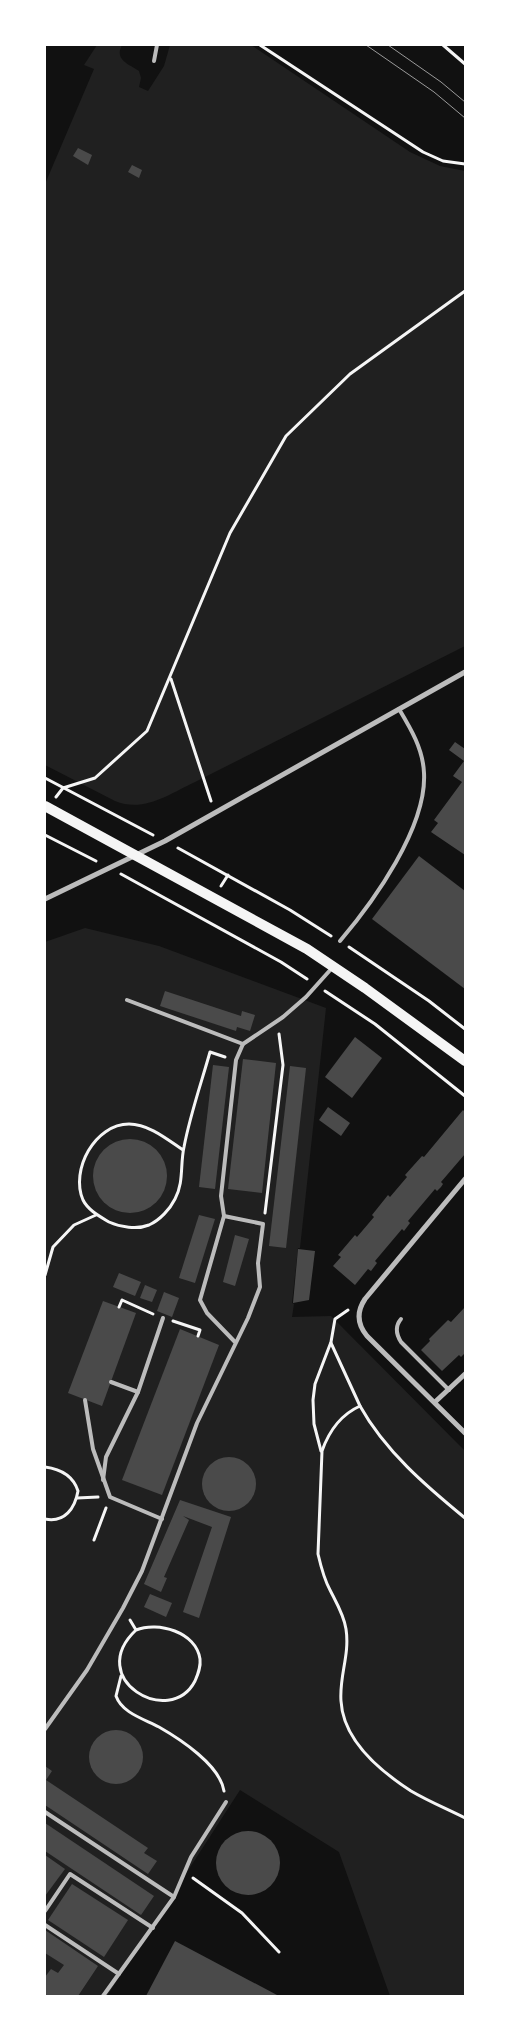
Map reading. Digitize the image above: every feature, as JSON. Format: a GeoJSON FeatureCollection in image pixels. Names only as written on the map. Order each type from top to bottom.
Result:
{"type":"FeatureCollection","features":[{"type":"Feature","properties":{"kind":"main road"},"geometry":{"type":"LineString","coordinates":[[45,806],[307,949],[465,1060]]}},
{"type":"Feature","properties":{"kind":"street"},"geometry":{"type":"LineString","coordinates":[[45,898],[166,841],[465,672]]}},
{"type":"Feature","properties":{"kind":"street"},"geometry":{"type":"LineString","coordinates":[[465,1178],[365,1299],[360,1310],[359,1321],[363,1332],[465,1433]]}},
{"type":"Feature","properties":{"kind":"street"},"geometry":{"type":"LineString","coordinates":[[435,1402],[465,1374]]}},
{"type":"Feature","properties":{"kind":"lane"},"geometry":{"type":"LineString","coordinates":[[154,61],[157,45]]}},
{"type":"Feature","properties":{"kind":"lane"},"geometry":{"type":"LineString","coordinates":[[340,941],[369,904],[385,878],[402,849],[418,813],[423,793],[424,772],[414,733],[399,710]]}},
{"type":"Feature","properties":{"kind":"lane"},"geometry":{"type":"LineString","coordinates":[[236,1342],[206,1313],[200,1300],[224,1216],[221,1196],[236,1060],[244,1044],[306,997],[333,966]]}},
{"type":"Feature","properties":{"kind":"lane"},"geometry":{"type":"LineString","coordinates":[[127,1000],[244,1044]]}},
{"type":"Feature","properties":{"kind":"lane"},"geometry":{"type":"LineString","coordinates":[[45,1729],[87,1670],[142,1571],[197,1423],[248,1318],[260,1286],[258,1263],[263,1224],[224,1216]]}},
{"type":"Feature","properties":{"kind":"lane"},"geometry":{"type":"LineString","coordinates":[[103,1480],[106,1457],[138,1392],[163,1318]]}},
{"type":"Feature","properties":{"kind":"lane"},"geometry":{"type":"LineString","coordinates":[[401,1319],[396,1329],[401,1342],[449,1390]]}},
{"type":"Feature","properties":{"kind":"lane"},"geometry":{"type":"LineString","coordinates":[[111,1382],[138,1392]]}},
{"type":"Feature","properties":{"kind":"lane"},"geometry":{"type":"LineString","coordinates":[[85,1400],[93,1449],[110,1496],[162,1519]]}},
{"type":"Feature","properties":{"kind":"lane"},"geometry":{"type":"LineString","coordinates":[[103,1996],[174,1897],[191,1857],[226,1802]]}},
{"type":"Feature","properties":{"kind":"lane"},"geometry":{"type":"LineString","coordinates":[[45,1812],[174,1897]]}},
{"type":"Feature","properties":{"kind":"lane"},"geometry":{"type":"LineString","coordinates":[[45,1911],[70,1874],[153,1928]]}},
{"type":"Feature","properties":{"kind":"lane"},"geometry":{"type":"LineString","coordinates":[[45,1925],[119,1974]]}},
{"type":"Feature","properties":{"kind":"path"},"geometry":{"type":"LineString","coordinates":[[260,45],[423,152],[443,161],[465,164]]}},
{"type":"Feature","properties":{"kind":"path"},"geometry":{"type":"LineString","coordinates":[[443,45],[465,64]]}},
{"type":"Feature","properties":{"kind":"path"},"geometry":{"type":"LineString","coordinates":[[63,788],[95,778],[147,731],[171,678],[230,533],[286,436],[350,374],[465,291]]}},
{"type":"Feature","properties":{"kind":"path"},"geometry":{"type":"LineString","coordinates":[[171,678],[214,813]]}},
{"type":"Feature","properties":{"kind":"path"},"geometry":{"type":"LineString","coordinates":[[45,778],[166,841],[290,910],[429,1001],[465,1029]]}},
{"type":"Feature","properties":{"kind":"path"},"geometry":{"type":"LineString","coordinates":[[45,835],[110,868],[281,962],[375,1024],[465,1096]]}},
{"type":"Feature","properties":{"kind":"path"},"geometry":{"type":"LineString","coordinates":[[268,1201],[283,1066],[278,1020]]}},
{"type":"Feature","properties":{"kind":"path"},"geometry":{"type":"LineString","coordinates":[[183,1150],[149,1129],[130,1124],[113,1127],[94,1142],[81,1165],[80,1187],[84,1201],[96,1215],[115,1225],[134,1228],[148,1225],[163,1215],[176,1198],[182,1178],[183,1150],[210,1052],[236,1060]]}},
{"type":"Feature","properties":{"kind":"path"},"geometry":{"type":"LineString","coordinates":[[45,1275],[54,1247],[74,1225],[96,1215]]}},
{"type":"Feature","properties":{"kind":"path"},"geometry":{"type":"LineString","coordinates":[[322,1451],[314,1424],[313,1400],[320,1370],[331,1342],[335,1320]]}},
{"type":"Feature","properties":{"kind":"path"},"geometry":{"type":"LineString","coordinates":[[331,1342],[360,1406],[380,1436],[404,1464],[465,1518]]}},
{"type":"Feature","properties":{"kind":"path"},"geometry":{"type":"LineString","coordinates":[[360,1406],[349,1411],[339,1420],[327,1436],[322,1451],[318,1554],[324,1576],[346,1626],[347,1651],[340,1699],[346,1725],[353,1737],[369,1756],[389,1775],[412,1791],[465,1818]]}},
{"type":"Feature","properties":{"kind":"path"},"geometry":{"type":"LineString","coordinates":[[45,1467],[64,1472],[72,1478],[78,1491],[71,1512],[52,1520],[45,1519]]}},
{"type":"Feature","properties":{"kind":"path"},"geometry":{"type":"LineString","coordinates":[[77,1498],[110,1496],[94,1540]]}},
{"type":"Feature","properties":{"kind":"path"},"geometry":{"type":"LineString","coordinates":[[123,1608],[136,1630]]}},
{"type":"Feature","properties":{"kind":"path"},"geometry":{"type":"LineString","coordinates":[[156,1625],[170,1629],[183,1636],[194,1646],[199,1655],[200,1664],[198,1674],[187,1692],[172,1700],[162,1701],[149,1698],[134,1691],[126,1684],[121,1676],[119,1666],[121,1655],[124,1645],[136,1630],[145,1626],[156,1625]]}},
{"type":"Feature","properties":{"kind":"path"},"geometry":{"type":"LineString","coordinates":[[121,1676],[116,1696],[118,1702],[124,1709],[162,1729],[203,1759],[215,1772],[223,1785],[226,1802]]}},
{"type":"Feature","properties":{"kind":"path"},"geometry":{"type":"LineString","coordinates":[[184,1872],[242,1913],[279,1952]]}},
{"type":"Feature","properties":{"kind":"shaded area"},"geometry":{"type":"Polygon","coordinates":[[[97,45],[122,45],[120,50],[121,58],[139,71],[141,78],[139,87],[148,91],[164,66],[170,45],[251,45],[410,152],[440,166],[465,171],[465,646],[166,796],[136,805],[115,801],[45,765],[45,184],[94,69],[84,65],[97,45]]]}},
{"type":"Feature","properties":{"kind":"shaded area"},"geometry":{"type":"Polygon","coordinates":[[[85,928],[159,946],[326,1008],[300,1248],[298,1248],[292,1317],[331,1316],[465,1451],[465,1996],[390,1996],[339,1852],[240,1790],[107,1996],[45,1996],[45,942],[85,928]]]}},
{"type":"Feature","properties":{"kind":"building"},"geometry":{"type":"Polygon","coordinates":[[[78,148],[92,155],[88,165],[73,156],[78,148]]]}},
{"type":"Feature","properties":{"kind":"building"},"geometry":{"type":"Polygon","coordinates":[[[132,165],[142,170],[139,178],[128,172],[132,165]]]}},
{"type":"Feature","properties":{"kind":"building"},"geometry":{"type":"Polygon","coordinates":[[[455,742],[465,749],[465,855],[431,832],[438,823],[434,820],[462,782],[453,776],[464,761],[449,750],[455,742]]]}},
{"type":"Feature","properties":{"kind":"building"},"geometry":{"type":"Polygon","coordinates":[[[419,856],[465,891],[465,989],[372,919],[419,856]]]}},
{"type":"Feature","properties":{"kind":"building"},"geometry":{"type":"Polygon","coordinates":[[[165,991],[241,1016],[242,1011],[255,1015],[250,1031],[237,1027],[236,1031],[160,1006],[165,991]]]}},
{"type":"Feature","properties":{"kind":"building"},"geometry":{"type":"Polygon","coordinates":[[[355,1037],[382,1058],[352,1098],[325,1077],[355,1037]]]}},
{"type":"Feature","properties":{"kind":"building"},"geometry":{"type":"Polygon","coordinates":[[[243,1059],[276,1063],[262,1193],[228,1189],[243,1059]]]}},
{"type":"Feature","properties":{"kind":"building"},"geometry":{"type":"Polygon","coordinates":[[[213,1065],[229,1067],[215,1189],[199,1187],[213,1065]]]}},
{"type":"Feature","properties":{"kind":"building"},"geometry":{"type":"Polygon","coordinates":[[[290,1066],[306,1068],[286,1248],[269,1246],[290,1066]]]}},
{"type":"Feature","properties":{"kind":"building"},"geometry":{"type":"Polygon","coordinates":[[[328,1107],[350,1123],[341,1136],[319,1120],[328,1107]]]}},
{"type":"Feature","properties":{"kind":"building"},"geometry":{"type":"Polygon","coordinates":[[[463,1110],[465,1112],[465,1154],[441,1182],[443,1184],[441,1187],[437,1191],[435,1189],[408,1221],[410,1223],[404,1231],[402,1229],[375,1261],[377,1263],[371,1271],[368,1269],[355,1285],[333,1266],[341,1257],[338,1255],[355,1235],[357,1237],[374,1217],[372,1215],[388,1195],[390,1197],[407,1177],[405,1175],[422,1156],[424,1157],[463,1110]]]}},
{"type":"Feature","properties":{"kind":"building"},"geometry":{"type":"Polygon","coordinates":[[[130,1139],[144,1142],[156,1150],[164,1162],[167,1176],[164,1190],[156,1202],[144,1210],[130,1213],[116,1210],[104,1202],[96,1190],[93,1176],[96,1162],[104,1150],[116,1142],[130,1139]]]}},
{"type":"Feature","properties":{"kind":"building"},"geometry":{"type":"Polygon","coordinates":[[[199,1215],[215,1219],[195,1283],[179,1278],[199,1215]]]}},
{"type":"Feature","properties":{"kind":"building"},"geometry":{"type":"Polygon","coordinates":[[[235,1235],[249,1239],[235,1286],[223,1282],[235,1235]]]}},
{"type":"Feature","properties":{"kind":"building"},"geometry":{"type":"Polygon","coordinates":[[[298,1249],[315,1251],[309,1300],[293,1303],[298,1249]]]}},
{"type":"Feature","properties":{"kind":"building"},"geometry":{"type":"Polygon","coordinates":[[[119,1273],[141,1282],[135,1296],[113,1287],[119,1273]]]}},
{"type":"Feature","properties":{"kind":"building"},"geometry":{"type":"Polygon","coordinates":[[[145,1285],[157,1290],[152,1302],[140,1298],[145,1285]]]}},
{"type":"Feature","properties":{"kind":"building"},"geometry":{"type":"Polygon","coordinates":[[[164,1292],[179,1298],[172,1317],[157,1311],[164,1292]]]}},
{"type":"Feature","properties":{"kind":"building"},"geometry":{"type":"Polygon","coordinates":[[[103,1301],[136,1313],[102,1406],[68,1393],[103,1301]]]}},
{"type":"Feature","properties":{"kind":"building"},"geometry":{"type":"Polygon","coordinates":[[[465,1307],[465,1353],[461,1357],[459,1355],[442,1371],[421,1350],[448,1320],[451,1322],[465,1307]]]}},
{"type":"Feature","properties":{"kind":"building"},"geometry":{"type":"Polygon","coordinates":[[[180,1329],[219,1345],[162,1495],[122,1480],[180,1329]]]}},
{"type":"Feature","properties":{"kind":"building"},"geometry":{"type":"Polygon","coordinates":[[[229,1457],[239,1459],[248,1465],[254,1474],[256,1484],[254,1494],[248,1503],[239,1509],[229,1511],[219,1509],[210,1503],[204,1494],[202,1484],[204,1474],[210,1465],[219,1459],[229,1457]]]}},
{"type":"Feature","properties":{"kind":"building"},"geometry":{"type":"Polygon","coordinates":[[[180,1500],[231,1517],[199,1618],[183,1612],[212,1527],[183,1516],[189,1520],[164,1577],[167,1578],[161,1592],[144,1584],[180,1500]]]}},
{"type":"Feature","properties":{"kind":"building"},"geometry":{"type":"Polygon","coordinates":[[[150,1594],[172,1603],[166,1617],[144,1607],[150,1594]]]}},
{"type":"Feature","properties":{"kind":"building"},"geometry":{"type":"Polygon","coordinates":[[[116,1730],[126,1732],[135,1738],[141,1747],[143,1757],[141,1767],[135,1776],[126,1782],[116,1784],[106,1782],[97,1776],[91,1767],[89,1757],[91,1747],[97,1738],[106,1732],[116,1730]]]}},
{"type":"Feature","properties":{"kind":"building"},"geometry":{"type":"Polygon","coordinates":[[[45,1766],[52,1771],[46,1780],[148,1848],[144,1853],[157,1861],[148,1874],[45,1805],[45,1766]]]}},
{"type":"Feature","properties":{"kind":"building"},"geometry":{"type":"Polygon","coordinates":[[[45,1823],[154,1896],[141,1915],[45,1851],[45,1823]]]}},
{"type":"Feature","properties":{"kind":"building"},"geometry":{"type":"Polygon","coordinates":[[[248,1831],[266,1837],[274,1845],[280,1863],[274,1881],[266,1889],[248,1895],[230,1889],[222,1881],[216,1863],[222,1845],[230,1837],[248,1831]]]}},
{"type":"Feature","properties":{"kind":"building"},"geometry":{"type":"Polygon","coordinates":[[[45,1855],[65,1869],[45,1896],[45,1855]]]}},
{"type":"Feature","properties":{"kind":"building"},"geometry":{"type":"Polygon","coordinates":[[[72,1884],[128,1920],[104,1957],[48,1920],[72,1884]]]}},
{"type":"Feature","properties":{"kind":"building"},"geometry":{"type":"Polygon","coordinates":[[[45,1930],[98,1966],[78,1996],[45,1996],[45,1977],[51,1969],[58,1973],[64,1965],[45,1953],[45,1930]]]}},
{"type":"Feature","properties":{"kind":"building"},"geometry":{"type":"Polygon","coordinates":[[[175,1941],[277,1995],[146,1996],[175,1941]]]}},
{"type":"Feature","properties":{"kind":"tram line"},"geometry":{"type":"LineString","coordinates":[[366,45],[434,92],[465,118]]}},
{"type":"Feature","properties":{"kind":"tram line"},"geometry":{"type":"LineString","coordinates":[[388,45],[441,82],[465,102]]}}]}
